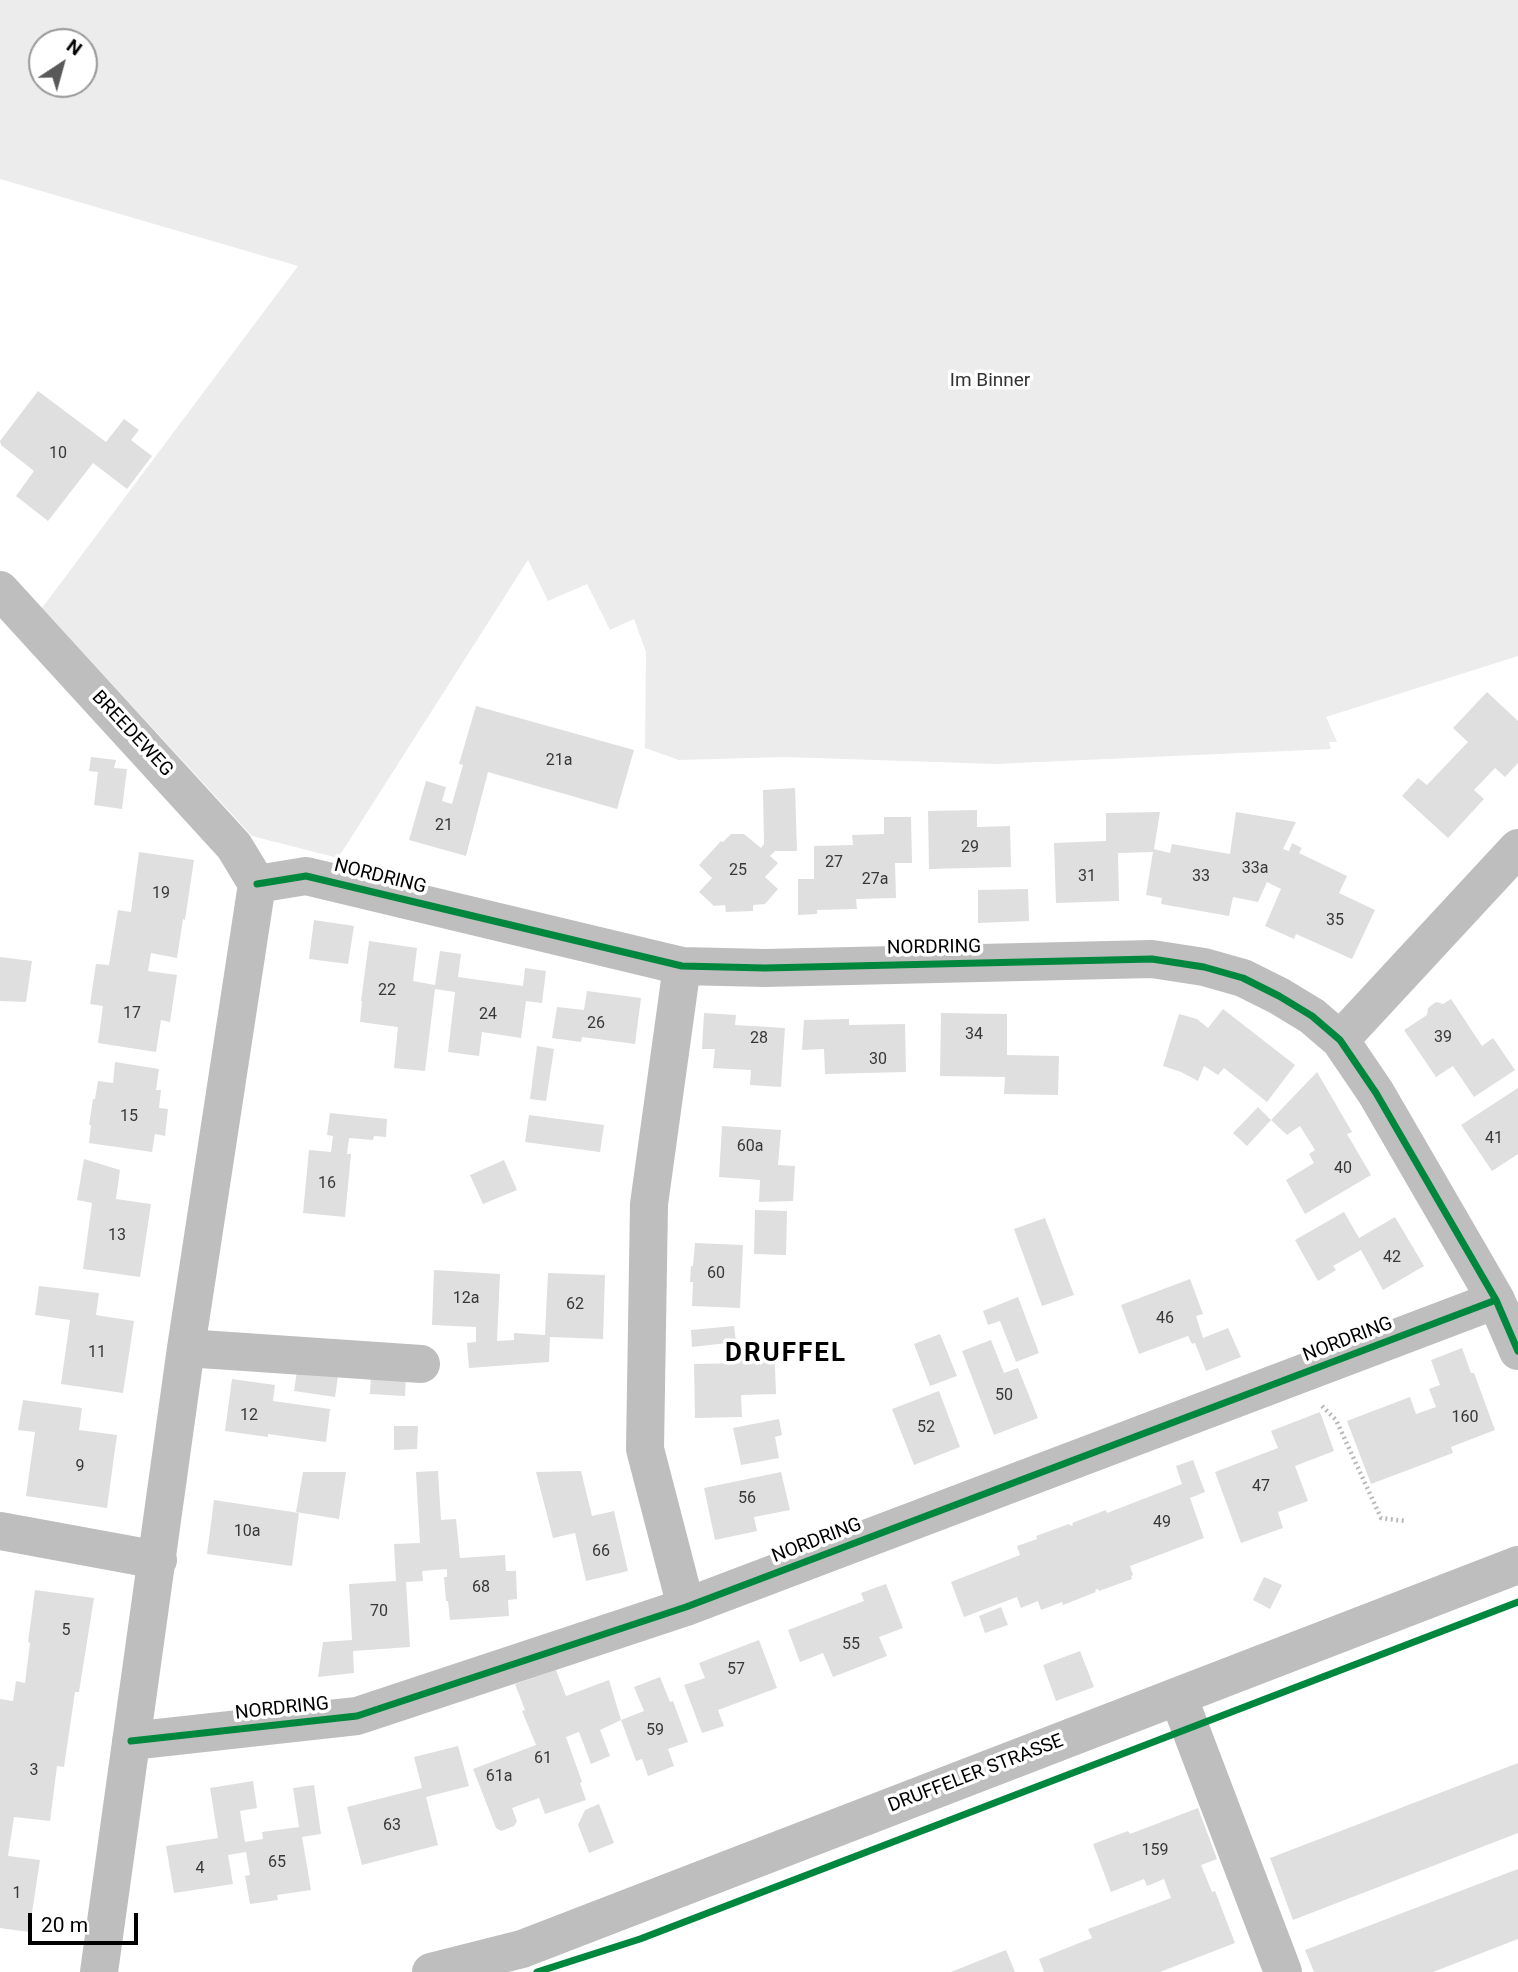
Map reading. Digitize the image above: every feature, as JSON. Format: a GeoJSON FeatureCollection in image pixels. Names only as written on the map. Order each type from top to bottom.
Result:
{"type":"FeatureCollection","features":[{"type":"Feature","properties":{"kind":"street","name":"BREEDEWEG"},"geometry":{"type":"LineString","coordinates":[[0,590],[234,846],[257,884]]}},
{"type":"Feature","properties":{"kind":"street"},"geometry":{"type":"LineString","coordinates":[[1340,1040],[1518,848]]}},
{"type":"Feature","properties":{"kind":"street","name":"NORDRING"},"geometry":{"type":"LineString","coordinates":[[257,884],[306,876],[682,966],[765,968],[1152,958],[1204,967],[1243,978],[1312,1016],[1340,1040],[1376,1093],[1496,1300],[1518,1351]]}},
{"type":"Feature","properties":{"kind":"street"},"geometry":{"type":"LineString","coordinates":[[99,1972],[186,1348],[257,884]]}},
{"type":"Feature","properties":{"kind":"street"},"geometry":{"type":"LineString","coordinates":[[682,966],[649,1205],[645,1449],[686,1607]]}},
{"type":"Feature","properties":{"kind":"street","name":"NORDRING"},"geometry":{"type":"LineString","coordinates":[[131,1741],[358,1716],[686,1607],[1496,1300]]}},
{"type":"Feature","properties":{"kind":"street"},"geometry":{"type":"LineString","coordinates":[[186,1348],[421,1364]]}},
{"type":"Feature","properties":{"kind":"street"},"geometry":{"type":"LineString","coordinates":[[0,1531],[158,1560]]}},
{"type":"Feature","properties":{"kind":"street","name":"DRUFFELER STRASSE"},"geometry":{"type":"LineString","coordinates":[[431,1972],[522,1949],[1518,1565]]}},
{"type":"Feature","properties":{"kind":"street"},"geometry":{"type":"LineString","coordinates":[[1178,1696],[1283,1972]]}},
{"type":"Feature","properties":{"kind":"path"},"geometry":{"type":"LineString","coordinates":[[1294,1378],[1336,1420],[1381,1518],[1405,1521]]}},
{"type":"Feature","properties":{"kind":"green space","name":"Im Binner"},"geometry":{"type":"Polygon","coordinates":[[[0,0],[1518,0],[1518,656],[1326,717],[1337,742],[1329,742],[1331,749],[995,764],[785,757],[679,760],[645,748],[646,652],[634,619],[610,630],[587,584],[548,601],[528,560],[338,858],[252,836],[42,608],[298,266],[0,179],[0,0]]]}},
{"type":"Feature","properties":{"kind":"building"},"geometry":{"type":"Polygon","coordinates":[[[38,391],[106,442],[124,419],[139,430],[131,440],[152,456],[127,489],[93,463],[48,521],[16,496],[34,471],[1,445],[0,441],[38,391]]]}},
{"type":"Feature","properties":{"kind":"building"},"geometry":{"type":"Polygon","coordinates":[[[1487,692],[1518,721],[1518,763],[1505,777],[1495,768],[1474,790],[1484,799],[1448,838],[1402,796],[1418,778],[1427,785],[1468,742],[1453,728],[1487,692]]]}},
{"type":"Feature","properties":{"kind":"building"},"geometry":{"type":"Polygon","coordinates":[[[476,706],[634,750],[617,809],[488,772],[466,856],[409,840],[426,781],[446,787],[442,801],[452,804],[463,765],[459,764],[476,706]]]}},
{"type":"Feature","properties":{"kind":"building"},"geometry":{"type":"Polygon","coordinates":[[[91,757],[116,760],[114,768],[127,769],[122,809],[94,805],[98,772],[89,771],[91,757]]]}},
{"type":"Feature","properties":{"kind":"building"},"geometry":{"type":"Polygon","coordinates":[[[795,788],[797,851],[775,851],[770,856],[778,863],[765,877],[778,889],[765,904],[753,905],[753,911],[726,912],[725,905],[714,906],[699,892],[712,878],[699,865],[731,834],[744,834],[761,848],[764,844],[763,790],[795,788]]]}},
{"type":"Feature","properties":{"kind":"building"},"geometry":{"type":"Polygon","coordinates":[[[977,810],[977,827],[1010,826],[1011,867],[929,869],[928,811],[977,810]]]}},
{"type":"Feature","properties":{"kind":"building"},"geometry":{"type":"Polygon","coordinates":[[[1160,812],[1154,849],[1170,853],[1172,844],[1230,854],[1236,812],[1296,822],[1283,849],[1289,851],[1292,843],[1302,848],[1299,853],[1347,876],[1339,893],[1375,910],[1352,959],[1296,934],[1294,939],[1265,926],[1281,889],[1267,882],[1258,902],[1233,897],[1229,916],[1161,904],[1162,898],[1146,895],[1153,852],[1118,853],[1119,901],[1056,903],[1054,843],[1106,841],[1106,813],[1160,812]]]}},
{"type":"Feature","properties":{"kind":"building"},"geometry":{"type":"Polygon","coordinates":[[[884,817],[911,817],[912,863],[895,863],[896,898],[856,899],[857,909],[817,910],[817,914],[798,915],[798,879],[814,879],[814,846],[853,845],[852,835],[884,834],[884,817]]]}},
{"type":"Feature","properties":{"kind":"building"},"geometry":{"type":"Polygon","coordinates":[[[139,852],[194,860],[177,958],[151,953],[148,971],[177,975],[170,1022],[161,1020],[156,1052],[98,1043],[103,1006],[90,1004],[96,964],[109,965],[118,910],[131,912],[139,852]]]}},
{"type":"Feature","properties":{"kind":"building"},"geometry":{"type":"Polygon","coordinates":[[[1028,889],[1029,921],[978,923],[978,890],[1028,889]]]}},
{"type":"Feature","properties":{"kind":"building"},"geometry":{"type":"Polygon","coordinates":[[[314,920],[354,926],[348,964],[309,959],[314,920]]]}},
{"type":"Feature","properties":{"kind":"building"},"geometry":{"type":"Polygon","coordinates":[[[369,941],[417,948],[413,981],[435,985],[440,951],[461,954],[458,977],[523,986],[525,968],[546,971],[542,1003],[526,1001],[521,1038],[482,1032],[479,1056],[448,1052],[455,992],[435,989],[425,1071],[394,1068],[398,1027],[360,1022],[369,941]]]}},
{"type":"Feature","properties":{"kind":"building"},"geometry":{"type":"Polygon","coordinates":[[[0,957],[32,961],[26,1002],[0,1001],[0,957]]]}},
{"type":"Feature","properties":{"kind":"building"},"geometry":{"type":"Polygon","coordinates":[[[587,991],[641,998],[635,1044],[582,1037],[581,1042],[552,1038],[557,1007],[584,1010],[587,991]]]}},
{"type":"Feature","properties":{"kind":"building"},"geometry":{"type":"Polygon","coordinates":[[[1451,999],[1482,1046],[1493,1038],[1515,1070],[1474,1097],[1453,1066],[1436,1077],[1404,1030],[1427,1015],[1428,1008],[1436,1002],[1443,1004],[1451,999]]]}},
{"type":"Feature","properties":{"kind":"building"},"geometry":{"type":"Polygon","coordinates":[[[1223,1009],[1295,1065],[1267,1102],[1224,1068],[1218,1075],[1204,1066],[1198,1081],[1163,1066],[1179,1014],[1197,1019],[1208,1028],[1223,1009]]]}},
{"type":"Feature","properties":{"kind":"building"},"geometry":{"type":"Polygon","coordinates":[[[704,1013],[736,1015],[735,1025],[785,1028],[781,1087],[750,1085],[751,1070],[713,1068],[715,1049],[702,1049],[704,1013]]]}},
{"type":"Feature","properties":{"kind":"building"},"geometry":{"type":"Polygon","coordinates":[[[941,1013],[1007,1014],[1007,1055],[1059,1056],[1058,1095],[1004,1094],[1005,1077],[940,1076],[941,1013]]]}},
{"type":"Feature","properties":{"kind":"building"},"geometry":{"type":"Polygon","coordinates":[[[849,1019],[849,1025],[905,1024],[906,1072],[825,1074],[824,1049],[802,1050],[804,1020],[849,1019]]]}},
{"type":"Feature","properties":{"kind":"building"},"geometry":{"type":"Polygon","coordinates":[[[537,1046],[554,1049],[546,1101],[530,1099],[537,1046]]]}},
{"type":"Feature","properties":{"kind":"building"},"geometry":{"type":"Polygon","coordinates":[[[115,1062],[159,1069],[156,1090],[161,1090],[159,1108],[168,1109],[165,1136],[155,1134],[152,1152],[89,1143],[89,1125],[98,1081],[113,1083],[115,1062]]]}},
{"type":"Feature","properties":{"kind":"building"},"geometry":{"type":"Polygon","coordinates":[[[1317,1072],[1352,1132],[1347,1134],[1371,1175],[1305,1214],[1286,1180],[1314,1163],[1309,1154],[1315,1150],[1300,1126],[1287,1135],[1271,1120],[1317,1072]]]}},
{"type":"Feature","properties":{"kind":"building"},"geometry":{"type":"Polygon","coordinates":[[[1518,1088],[1518,1154],[1492,1171],[1461,1125],[1518,1088]]]}},
{"type":"Feature","properties":{"kind":"building"},"geometry":{"type":"Polygon","coordinates":[[[1258,1107],[1271,1120],[1247,1146],[1233,1133],[1258,1107]]]}},
{"type":"Feature","properties":{"kind":"building"},"geometry":{"type":"Polygon","coordinates":[[[330,1113],[387,1119],[386,1137],[374,1136],[373,1140],[349,1138],[347,1154],[351,1154],[345,1217],[303,1213],[309,1150],[331,1152],[333,1136],[327,1135],[330,1113]]]}},
{"type":"Feature","properties":{"kind":"building"},"geometry":{"type":"Polygon","coordinates":[[[529,1115],[604,1125],[600,1152],[525,1142],[529,1115]]]}},
{"type":"Feature","properties":{"kind":"building"},"geometry":{"type":"Polygon","coordinates":[[[722,1126],[781,1130],[778,1165],[795,1166],[793,1201],[759,1202],[760,1180],[719,1177],[722,1126]]]}},
{"type":"Feature","properties":{"kind":"building"},"geometry":{"type":"Polygon","coordinates":[[[84,1159],[120,1170],[116,1199],[151,1204],[140,1277],[83,1269],[92,1203],[77,1200],[84,1159]]]}},
{"type":"Feature","properties":{"kind":"building"},"geometry":{"type":"Polygon","coordinates":[[[504,1160],[517,1190],[483,1204],[470,1175],[504,1160]]]}},
{"type":"Feature","properties":{"kind":"building"},"geometry":{"type":"Polygon","coordinates":[[[755,1210],[787,1211],[786,1255],[754,1254],[755,1210]]]}},
{"type":"Feature","properties":{"kind":"building"},"geometry":{"type":"Polygon","coordinates":[[[1344,1212],[1359,1238],[1395,1217],[1424,1266],[1383,1290],[1361,1250],[1333,1266],[1336,1270],[1318,1281],[1295,1240],[1344,1212]]]}},
{"type":"Feature","properties":{"kind":"building"},"geometry":{"type":"Polygon","coordinates":[[[1045,1218],[1074,1295],[1042,1306],[1014,1229],[1045,1218]]]}},
{"type":"Feature","properties":{"kind":"building"},"geometry":{"type":"Polygon","coordinates":[[[695,1243],[743,1245],[740,1308],[692,1306],[693,1282],[690,1282],[695,1243]]]}},
{"type":"Feature","properties":{"kind":"building"},"geometry":{"type":"Polygon","coordinates":[[[434,1270],[500,1274],[497,1341],[514,1340],[514,1333],[545,1335],[548,1273],[605,1275],[603,1339],[550,1337],[549,1362],[469,1368],[467,1343],[476,1342],[476,1327],[432,1325],[434,1270]]]}},
{"type":"Feature","properties":{"kind":"building"},"geometry":{"type":"Polygon","coordinates":[[[1190,1279],[1203,1314],[1196,1316],[1203,1338],[1228,1328],[1241,1357],[1206,1371],[1195,1343],[1192,1344],[1188,1336],[1139,1354],[1121,1305],[1190,1279]]]}},
{"type":"Feature","properties":{"kind":"building"},"geometry":{"type":"Polygon","coordinates":[[[39,1286],[99,1293],[96,1315],[134,1321],[123,1393],[61,1384],[70,1320],[35,1315],[39,1286]]]}},
{"type":"Feature","properties":{"kind":"building"},"geometry":{"type":"Polygon","coordinates":[[[1018,1297],[1039,1353],[1016,1362],[1000,1321],[988,1325],[983,1311],[1018,1297]]]}},
{"type":"Feature","properties":{"kind":"building"},"geometry":{"type":"Polygon","coordinates":[[[734,1326],[736,1342],[692,1347],[691,1330],[734,1326]]]}},
{"type":"Feature","properties":{"kind":"building"},"geometry":{"type":"Polygon","coordinates":[[[940,1334],[957,1376],[930,1386],[914,1344],[940,1334]]]}},
{"type":"Feature","properties":{"kind":"building"},"geometry":{"type":"Polygon","coordinates":[[[991,1340],[1004,1373],[1018,1368],[1038,1418],[994,1435],[962,1351],[991,1340]]]}},
{"type":"Feature","properties":{"kind":"building"},"geometry":{"type":"Polygon","coordinates":[[[774,1341],[776,1394],[741,1395],[742,1417],[695,1418],[694,1364],[740,1363],[739,1343],[774,1341]]]}},
{"type":"Feature","properties":{"kind":"building"},"geometry":{"type":"Polygon","coordinates":[[[1462,1348],[1495,1430],[1451,1447],[1453,1453],[1371,1484],[1347,1421],[1410,1397],[1416,1414],[1436,1407],[1429,1389],[1440,1385],[1431,1360],[1462,1348]]]}},
{"type":"Feature","properties":{"kind":"building"},"geometry":{"type":"Polygon","coordinates":[[[297,1371],[338,1376],[335,1397],[294,1391],[297,1371]]]}},
{"type":"Feature","properties":{"kind":"building"},"geometry":{"type":"Polygon","coordinates":[[[371,1372],[406,1375],[405,1396],[370,1394],[371,1372]]]}},
{"type":"Feature","properties":{"kind":"building"},"geometry":{"type":"Polygon","coordinates":[[[232,1379],[275,1385],[273,1401],[330,1409],[326,1442],[225,1431],[232,1379]]]}},
{"type":"Feature","properties":{"kind":"building"},"geometry":{"type":"Polygon","coordinates":[[[939,1391],[960,1447],[914,1465],[892,1409],[939,1391]]]}},
{"type":"Feature","properties":{"kind":"building"},"geometry":{"type":"Polygon","coordinates":[[[23,1400],[82,1408],[79,1430],[117,1435],[107,1508],[26,1496],[35,1432],[18,1430],[23,1400]]]}},
{"type":"Feature","properties":{"kind":"building"},"geometry":{"type":"Polygon","coordinates":[[[1320,1412],[1334,1451],[1295,1466],[1308,1501],[1278,1512],[1283,1528],[1241,1543],[1215,1472],[1278,1448],[1271,1431],[1320,1412]]]}},
{"type":"Feature","properties":{"kind":"building"},"geometry":{"type":"Polygon","coordinates":[[[779,1419],[782,1435],[775,1437],[779,1458],[741,1465],[733,1428],[779,1419]]]}},
{"type":"Feature","properties":{"kind":"building"},"geometry":{"type":"Polygon","coordinates":[[[394,1426],[418,1426],[417,1449],[394,1450],[394,1426]]]}},
{"type":"Feature","properties":{"kind":"building"},"geometry":{"type":"Polygon","coordinates":[[[1193,1460],[1205,1492],[1190,1498],[1204,1538],[1130,1566],[1132,1579],[1095,1590],[1096,1592],[1063,1605],[1062,1602],[1041,1610],[1038,1601],[1021,1608],[1017,1597],[964,1617],[951,1582],[1020,1555],[1017,1546],[1037,1539],[1036,1536],[1069,1524],[1071,1526],[1072,1523],[1106,1510],[1107,1513],[1182,1484],[1176,1466],[1193,1460]]]}},
{"type":"Feature","properties":{"kind":"building"},"geometry":{"type":"Polygon","coordinates":[[[438,1471],[441,1520],[456,1519],[460,1558],[505,1555],[506,1571],[516,1571],[517,1599],[508,1600],[509,1616],[450,1620],[444,1577],[447,1577],[447,1569],[422,1571],[423,1581],[406,1582],[410,1647],[353,1651],[354,1673],[318,1677],[323,1642],[352,1640],[349,1584],[396,1581],[394,1544],[420,1543],[416,1472],[438,1471]]]}},
{"type":"Feature","properties":{"kind":"building"},"geometry":{"type":"Polygon","coordinates":[[[581,1471],[592,1516],[614,1511],[628,1571],[586,1581],[575,1533],[553,1538],[536,1472],[581,1471]]]}},
{"type":"Feature","properties":{"kind":"building"},"geometry":{"type":"Polygon","coordinates":[[[303,1472],[346,1472],[339,1519],[296,1512],[303,1472]]]}},
{"type":"Feature","properties":{"kind":"building"},"geometry":{"type":"Polygon","coordinates":[[[781,1472],[790,1510],[754,1517],[757,1531],[715,1540],[704,1488],[781,1472]]]}},
{"type":"Feature","properties":{"kind":"building"},"geometry":{"type":"Polygon","coordinates":[[[214,1500],[299,1513],[292,1566],[207,1554],[214,1500]]]}},
{"type":"Feature","properties":{"kind":"building"},"geometry":{"type":"Polygon","coordinates":[[[1264,1577],[1282,1585],[1270,1609],[1253,1600],[1264,1577]]]}},
{"type":"Feature","properties":{"kind":"building"},"geometry":{"type":"Polygon","coordinates":[[[886,1584],[903,1628],[879,1637],[887,1656],[833,1677],[823,1653],[800,1662],[788,1630],[864,1601],[861,1593],[886,1584]]]}},
{"type":"Feature","properties":{"kind":"building"},"geometry":{"type":"Polygon","coordinates":[[[35,1590],[94,1598],[79,1692],[75,1692],[64,1767],[57,1766],[50,1821],[14,1817],[8,1856],[40,1860],[29,1932],[0,1928],[0,1699],[13,1701],[16,1681],[25,1683],[35,1590]]]}},
{"type":"Feature","properties":{"kind":"building"},"geometry":{"type":"Polygon","coordinates":[[[1001,1607],[1008,1625],[985,1633],[979,1616],[1001,1607]]]}},
{"type":"Feature","properties":{"kind":"building"},"geometry":{"type":"Polygon","coordinates":[[[759,1640],[777,1688],[718,1710],[724,1726],[702,1733],[684,1685],[705,1678],[699,1663],[759,1640]]]}},
{"type":"Feature","properties":{"kind":"building"},"geometry":{"type":"Polygon","coordinates":[[[1080,1651],[1094,1687],[1056,1701],[1043,1665],[1080,1651]]]}},
{"type":"Feature","properties":{"kind":"building"},"geometry":{"type":"Polygon","coordinates":[[[556,1670],[566,1696],[609,1680],[621,1720],[600,1730],[610,1756],[591,1764],[579,1732],[566,1737],[586,1800],[545,1814],[539,1798],[512,1808],[517,1821],[514,1826],[501,1831],[496,1828],[473,1769],[536,1745],[522,1711],[525,1710],[515,1684],[556,1670]]]}},
{"type":"Feature","properties":{"kind":"building"},"geometry":{"type":"Polygon","coordinates":[[[660,1677],[670,1702],[673,1701],[688,1742],[668,1749],[674,1766],[648,1776],[642,1759],[636,1761],[621,1720],[644,1711],[634,1687],[660,1677]]]}},
{"type":"Feature","properties":{"kind":"building"},"geometry":{"type":"Polygon","coordinates":[[[458,1746],[469,1786],[426,1797],[438,1845],[362,1865],[347,1807],[422,1788],[414,1757],[458,1746]]]}},
{"type":"Feature","properties":{"kind":"building"},"geometry":{"type":"Polygon","coordinates":[[[1518,1763],[1518,1833],[1293,1920],[1270,1858],[1518,1763]]]}},
{"type":"Feature","properties":{"kind":"building"},"geometry":{"type":"Polygon","coordinates":[[[253,1781],[257,1808],[240,1811],[245,1842],[263,1839],[262,1832],[299,1827],[293,1788],[314,1785],[321,1834],[302,1837],[311,1890],[277,1895],[278,1900],[250,1904],[245,1876],[250,1875],[246,1852],[228,1855],[233,1884],[174,1893],[166,1846],[218,1838],[210,1788],[253,1781]]]}},
{"type":"Feature","properties":{"kind":"building"},"geometry":{"type":"Polygon","coordinates":[[[599,1804],[614,1843],[589,1853],[578,1825],[585,1810],[599,1804]]]}},
{"type":"Feature","properties":{"kind":"building"},"geometry":{"type":"Polygon","coordinates":[[[1198,1808],[1217,1859],[1201,1865],[1212,1892],[1215,1891],[1235,1943],[1160,1972],[1044,1972],[1039,1959],[1092,1938],[1088,1929],[1171,1898],[1164,1879],[1147,1886],[1144,1879],[1111,1892],[1093,1844],[1128,1831],[1130,1834],[1198,1808]]]}},
{"type":"Feature","properties":{"kind":"building"},"geometry":{"type":"Polygon","coordinates":[[[1518,1869],[1518,1939],[1433,1972],[1314,1972],[1305,1950],[1518,1869]]]}},
{"type":"Feature","properties":{"kind":"building"},"geometry":{"type":"Polygon","coordinates":[[[1006,1950],[1015,1972],[951,1972],[1006,1950]]]}},
{"type":"Feature","properties":{"kind":"cycle path"},"geometry":{"type":"LineString","coordinates":[[257,884],[306,876],[682,966],[765,968],[1152,959],[1204,967],[1243,978],[1312,1016],[1340,1040],[1376,1093],[1496,1300],[1518,1351]]}},
{"type":"Feature","properties":{"kind":"cycle path"},"geometry":{"type":"LineString","coordinates":[[131,1741],[357,1716],[686,1607],[1496,1300]]}},
{"type":"Feature","properties":{"kind":"cycle path"},"geometry":{"type":"LineString","coordinates":[[537,1972],[640,1939],[1518,1602]]}},
{"type":"Feature","properties":{"kind":"district","name":"DRUFFEL"},"geometry":{"type":"Point","coordinates":[786,1354]}}]}
